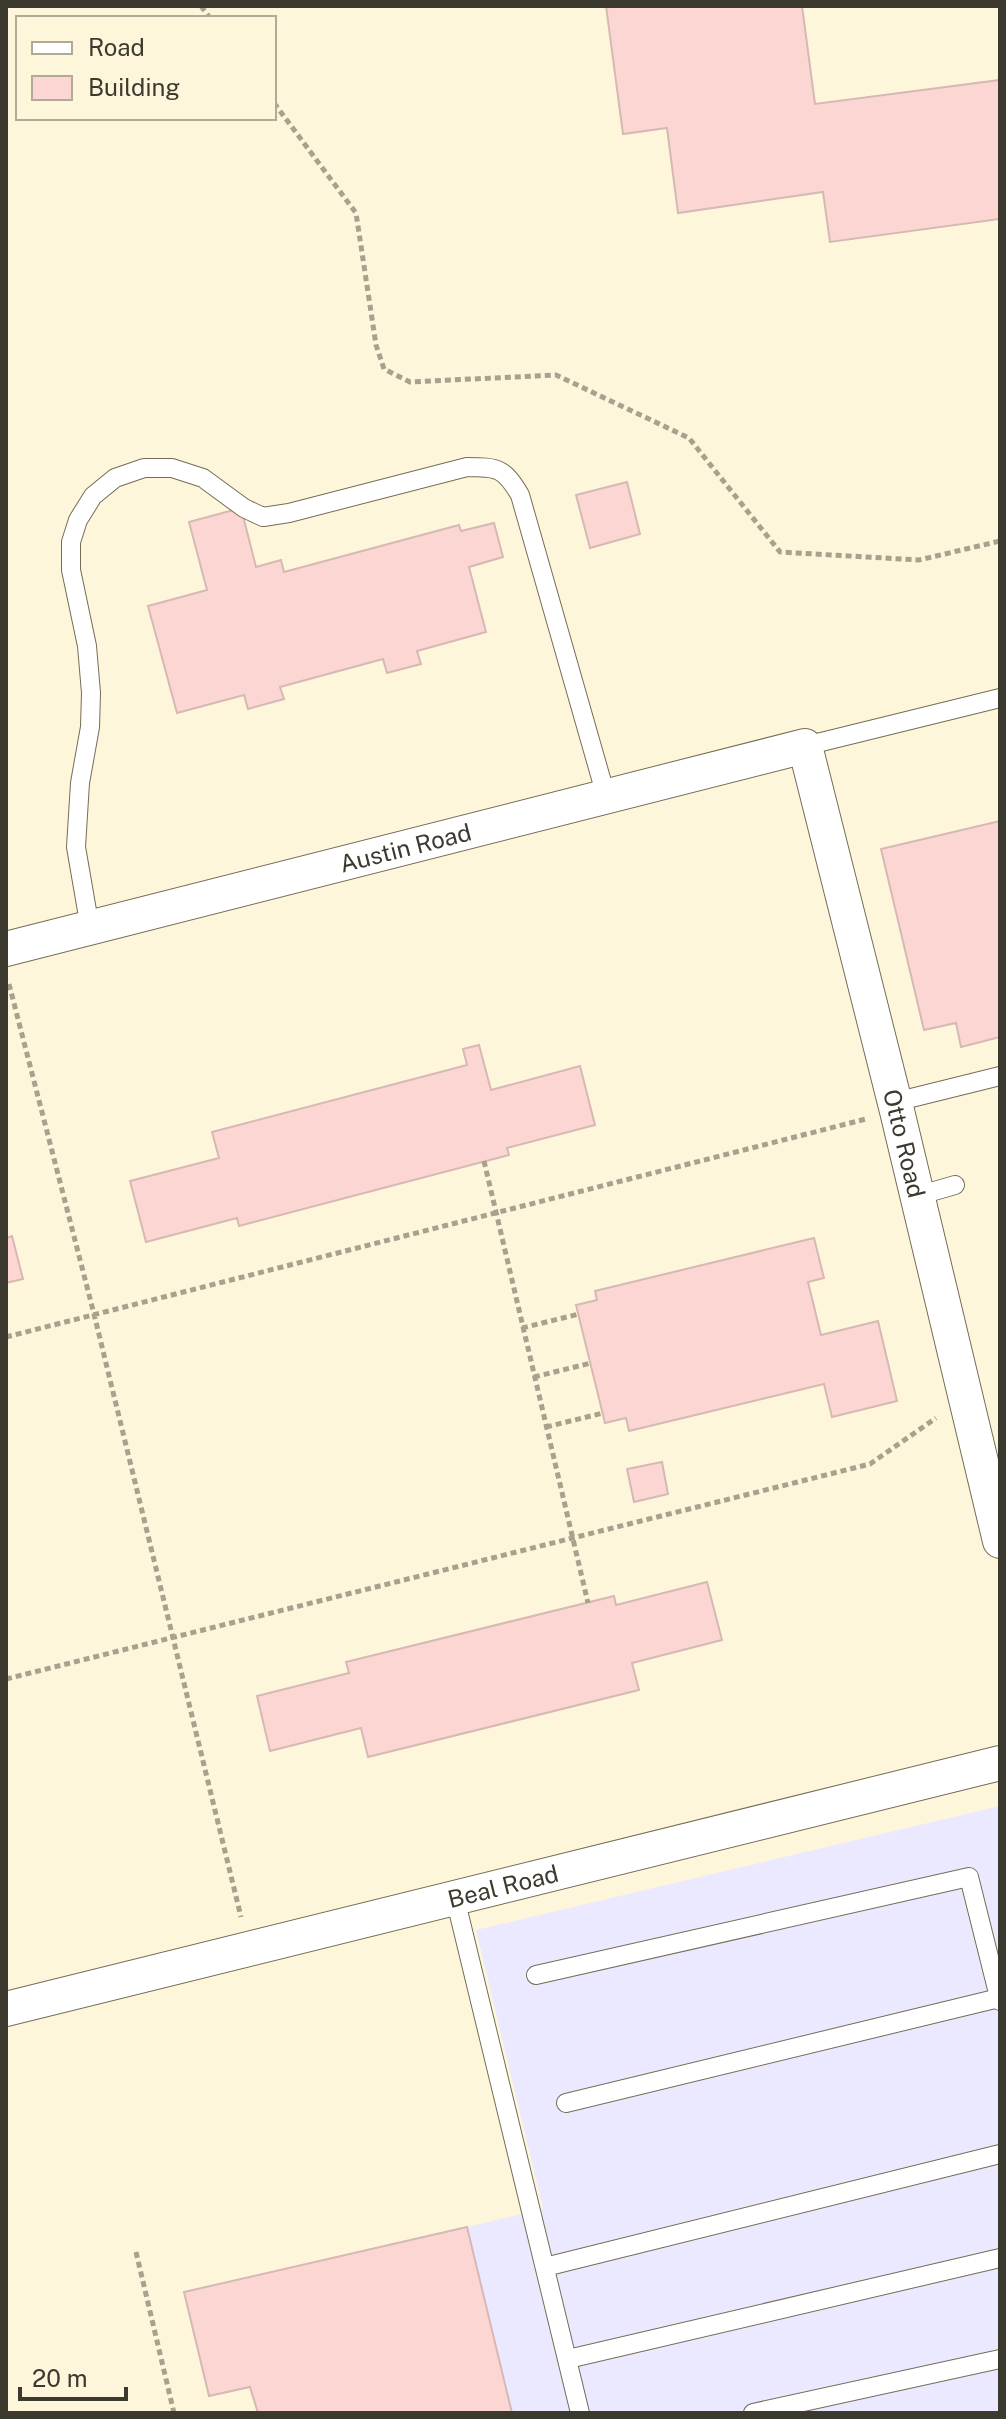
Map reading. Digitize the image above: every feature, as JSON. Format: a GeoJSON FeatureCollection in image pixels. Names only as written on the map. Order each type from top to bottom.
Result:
{"type":"FeatureCollection","features":[{"type":"Feature","properties":{"kind":"street","name":"Austin Road"},"geometry":{"type":"LineString","coordinates":[[6,949],[805,746]]}},
{"type":"Feature","properties":{"kind":"street","name":"Otto Road"},"geometry":{"type":"LineString","coordinates":[[805,746],[896,1106],[1000,1541]]}},
{"type":"Feature","properties":{"kind":"street","name":"Beal Road"},"geometry":{"type":"LineString","coordinates":[[6,2009],[1000,1763]]}},
{"type":"Feature","properties":{"kind":"lane"},"geometry":{"type":"LineString","coordinates":[[90,928],[76,847],[91,693],[87,646],[71,570],[71,542],[78,520],[93,496],[115,478],[144,468],[172,468],[203,478],[244,508],[263,517],[467,467],[490,467],[509,476],[520,495],[606,796]]}},
{"type":"Feature","properties":{"kind":"lane"},"geometry":{"type":"LineString","coordinates":[[805,746],[1000,698]]}},
{"type":"Feature","properties":{"kind":"lane"},"geometry":{"type":"LineString","coordinates":[[896,1106],[1000,1076]]}},
{"type":"Feature","properties":{"kind":"lane"},"geometry":{"type":"LineString","coordinates":[[917,1196],[955,1185]]}},
{"type":"Feature","properties":{"kind":"lane"},"geometry":{"type":"LineString","coordinates":[[536,1975],[969,1877],[1000,1999],[566,2103]]}},
{"type":"Feature","properties":{"kind":"lane"},"geometry":{"type":"LineString","coordinates":[[455,1898],[580,2413]]}},
{"type":"Feature","properties":{"kind":"lane"},"geometry":{"type":"LineString","coordinates":[[545,2267],[1000,2154]]}},
{"type":"Feature","properties":{"kind":"lane"},"geometry":{"type":"LineString","coordinates":[[568,2359],[1000,2258]]}},
{"type":"Feature","properties":{"kind":"lane"},"geometry":{"type":"LineString","coordinates":[[753,2413],[1000,2359]]}},
{"type":"Feature","properties":{"kind":"path"},"geometry":{"type":"LineString","coordinates":[[276,106],[356,213],[376,345],[384,369],[410,382],[556,375],[689,438],[780,552],[919,560],[1000,541]]}},
{"type":"Feature","properties":{"kind":"path"},"geometry":{"type":"LineString","coordinates":[[6,972],[94,1314],[249,1949]]}},
{"type":"Feature","properties":{"kind":"path"},"geometry":{"type":"LineString","coordinates":[[6,1337],[896,1106]]}},
{"type":"Feature","properties":{"kind":"path"},"geometry":{"type":"LineString","coordinates":[[484,1161],[588,1603]]}},
{"type":"Feature","properties":{"kind":"path"},"geometry":{"type":"LineString","coordinates":[[522,1328],[579,1314]]}},
{"type":"Feature","properties":{"kind":"path"},"geometry":{"type":"LineString","coordinates":[[534,1377],[591,1363]]}},
{"type":"Feature","properties":{"kind":"path"},"geometry":{"type":"LineString","coordinates":[[6,1679],[870,1464],[966,1397]]}},
{"type":"Feature","properties":{"kind":"path"},"geometry":{"type":"LineString","coordinates":[[546,1427],[603,1413]]}},
{"type":"Feature","properties":{"kind":"path"},"geometry":{"type":"LineString","coordinates":[[136,2252],[174,2413]]}},
{"type":"Feature","properties":{"kind":"shaded area"},"geometry":{"type":"Polygon","coordinates":[[[1000,1806],[1000,2413],[512,2413],[467,2227],[543,2209],[476,1930],[1000,1806]]]}},
{"type":"Feature","properties":{"kind":"building"},"geometry":{"type":"Polygon","coordinates":[[[606,6],[802,6],[815,104],[1000,80],[1000,219],[830,242],[823,192],[678,213],[667,128],[623,134],[606,6]]]}},
{"type":"Feature","properties":{"kind":"building"},"geometry":{"type":"Polygon","coordinates":[[[627,482],[640,534],[590,548],[576,495],[627,482]]]}},
{"type":"Feature","properties":{"kind":"building"},"geometry":{"type":"Polygon","coordinates":[[[241,508],[256,567],[281,560],[284,572],[459,525],[461,531],[494,523],[503,557],[469,567],[486,632],[417,651],[421,664],[387,673],[383,659],[280,687],[284,699],[248,709],[244,695],[177,713],[148,606],[207,590],[189,522],[241,508]]]}},
{"type":"Feature","properties":{"kind":"building"},"geometry":{"type":"Polygon","coordinates":[[[1000,821],[1000,1037],[961,1047],[956,1023],[924,1030],[881,849],[1000,821]]]}},
{"type":"Feature","properties":{"kind":"building"},"geometry":{"type":"Polygon","coordinates":[[[479,1045],[491,1090],[580,1066],[595,1125],[507,1148],[509,1155],[239,1226],[237,1218],[146,1242],[130,1181],[219,1158],[212,1132],[467,1065],[463,1049],[479,1045]]]}},
{"type":"Feature","properties":{"kind":"building"},"geometry":{"type":"Polygon","coordinates":[[[12,1236],[23,1279],[6,1283],[6,1238],[12,1236]]]}},
{"type":"Feature","properties":{"kind":"building"},"geometry":{"type":"Polygon","coordinates":[[[814,1238],[824,1278],[808,1282],[821,1335],[878,1321],[897,1401],[832,1417],[824,1384],[629,1431],[626,1418],[605,1423],[576,1305],[597,1300],[595,1291],[814,1238]]]}},
{"type":"Feature","properties":{"kind":"building"},"geometry":{"type":"Polygon","coordinates":[[[662,1462],[668,1494],[634,1502],[627,1469],[662,1462]]]}},
{"type":"Feature","properties":{"kind":"building"},"geometry":{"type":"Polygon","coordinates":[[[707,1582],[722,1640],[632,1663],[639,1690],[368,1757],[361,1728],[270,1751],[257,1696],[349,1673],[346,1662],[614,1596],[616,1605],[707,1582]]]}},
{"type":"Feature","properties":{"kind":"building"},"geometry":{"type":"Polygon","coordinates":[[[467,2227],[512,2413],[258,2413],[250,2387],[209,2396],[184,2292],[467,2227]]]}}]}
